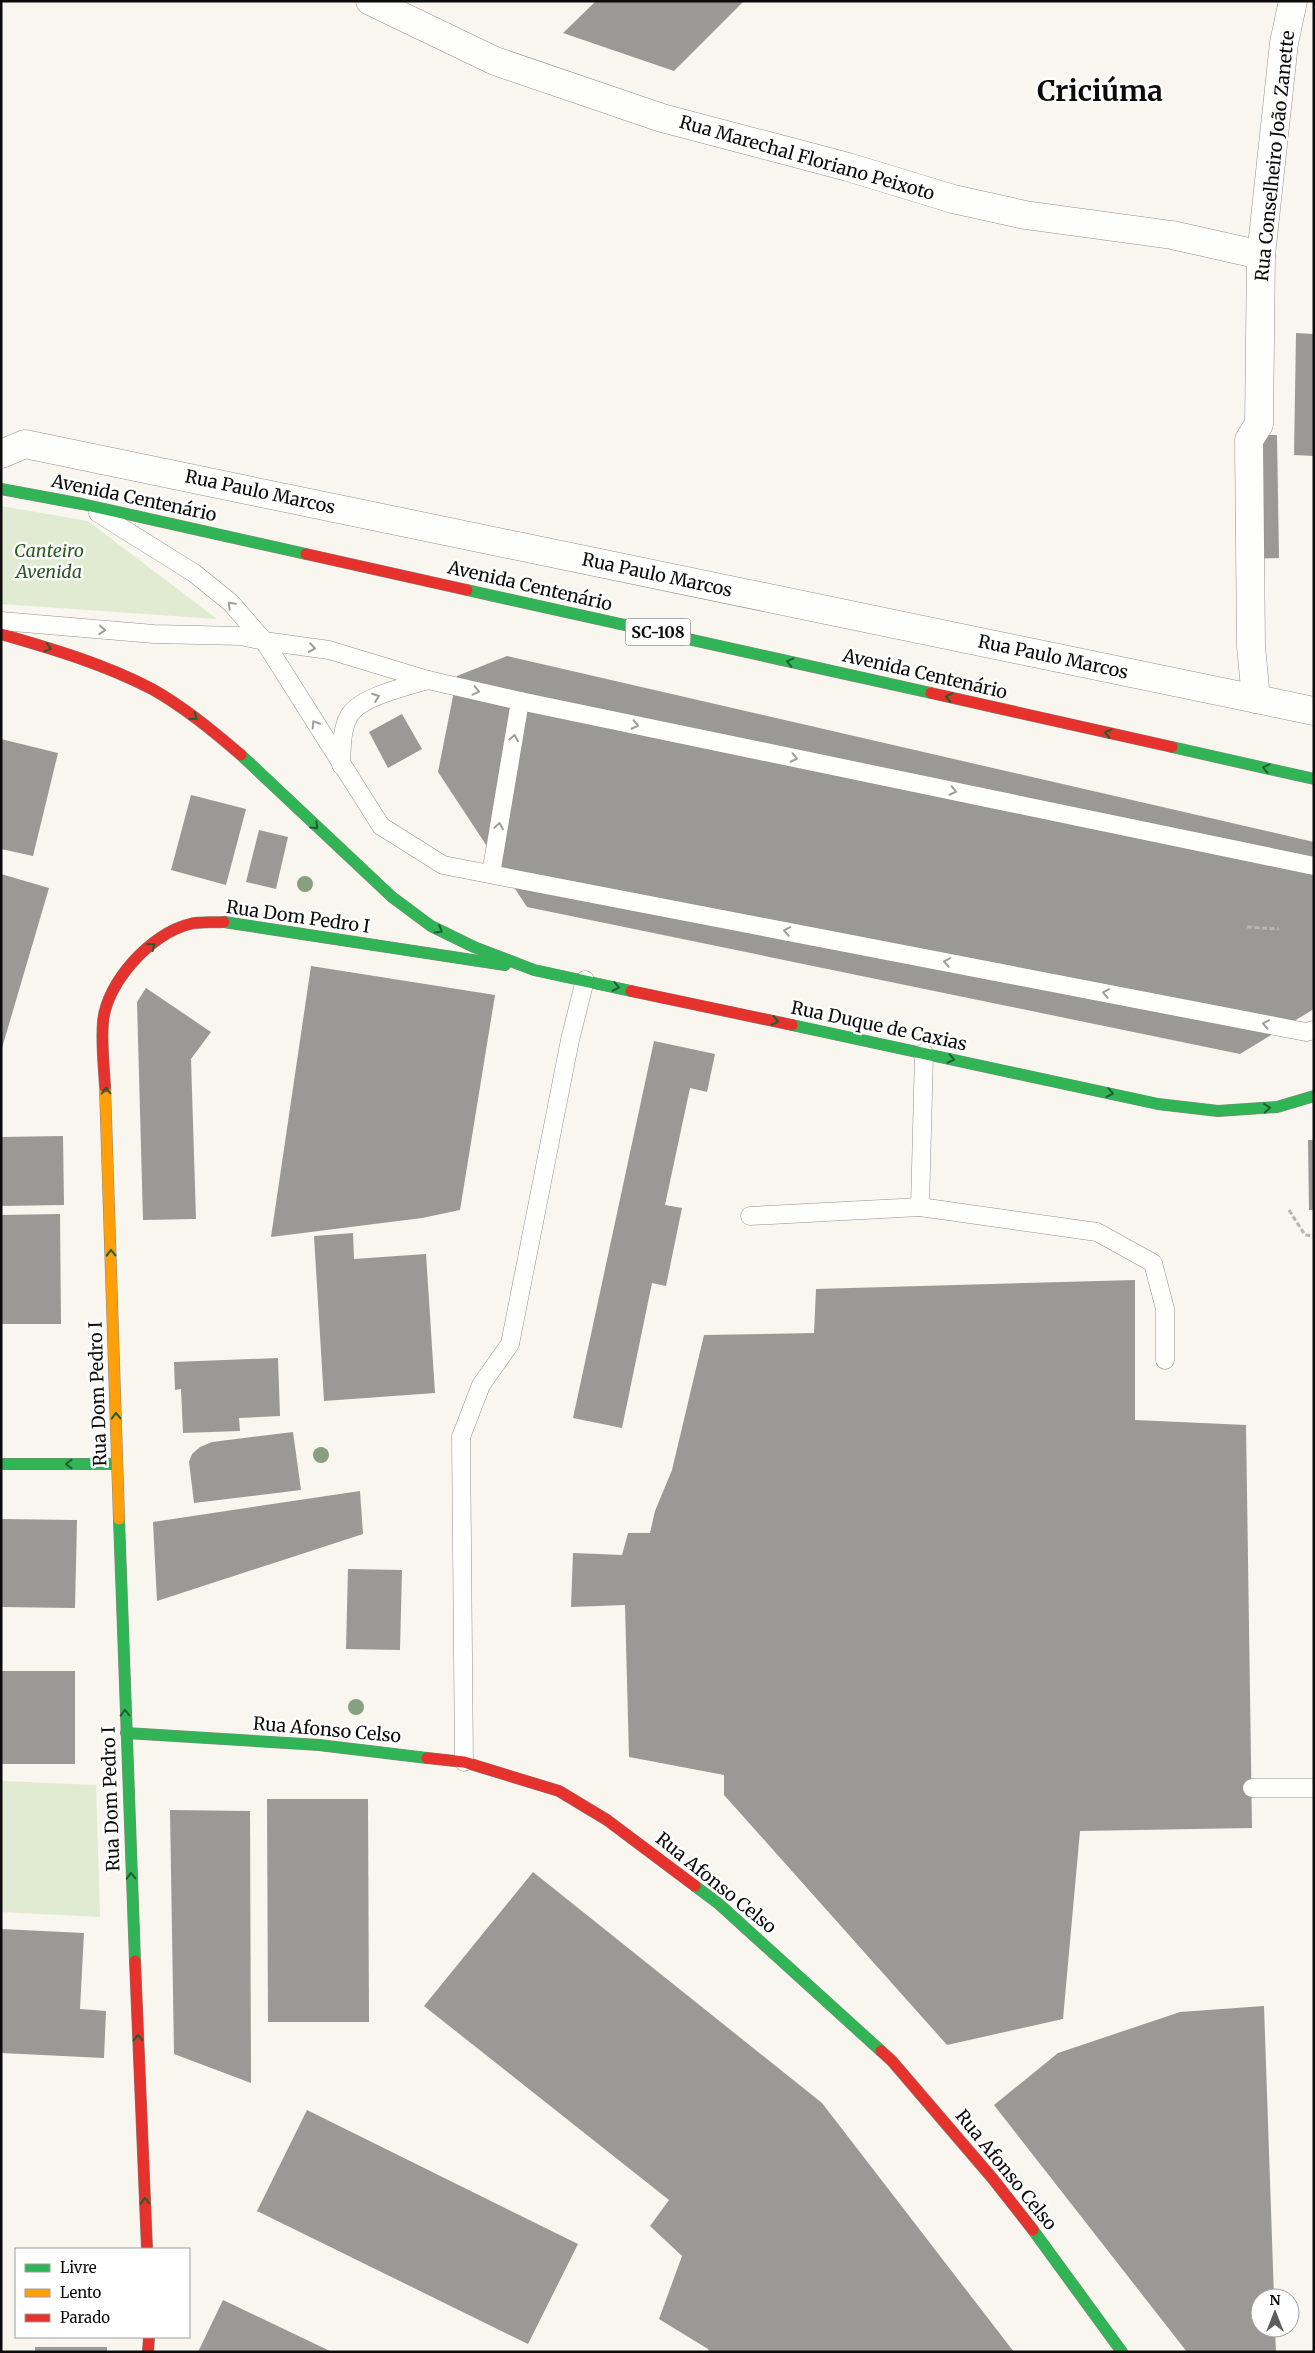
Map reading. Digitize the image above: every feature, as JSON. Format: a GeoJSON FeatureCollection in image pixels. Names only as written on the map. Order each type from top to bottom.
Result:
{"type":"FeatureCollection","features":[{"type":"Feature","properties":{"kind":"street","name":"Rua Marechal Floriano Peixoto"},"geometry":{"type":"LineString","coordinates":[[370,1],[495,61],[662,118],[848,167],[962,201],[1025,216],[1172,235],[1261,255]]}},
{"type":"Feature","properties":{"kind":"street","name":"Rua Conselheiro João Zanette"},"geometry":{"type":"LineString","coordinates":[[1256,699],[1251,646],[1249,440],[1259,424],[1261,255],[1284,43],[1293,1]]}},
{"type":"Feature","properties":{"kind":"street","name":"Rua Paulo Marcos"},"geometry":{"type":"LineString","coordinates":[[1,454],[25,444],[1314,711]]}},
{"type":"Feature","properties":{"kind":"street","name":"Avenida Centenário"},"geometry":{"type":"LineString","coordinates":[[1,489],[82,504],[1314,779]]}},
{"type":"Feature","properties":{"kind":"street"},"geometry":{"type":"LineString","coordinates":[[1,634],[68,653],[128,678],[172,701],[218,734],[338,848],[416,917],[456,942],[534,970]]}},
{"type":"Feature","properties":{"kind":"street","name":"Rua Dom Pedro I"},"geometry":{"type":"LineString","coordinates":[[147,2248],[117,1464],[104,1022],[108,998],[130,966],[144,952],[167,935],[189,924],[224,922],[534,970]]}},
{"type":"Feature","properties":{"kind":"street","name":"Rua Duque de Caxias"},"geometry":{"type":"LineString","coordinates":[[534,970],[1158,1104],[1218,1111],[1278,1107],[1314,1096]]}},
{"type":"Feature","properties":{"kind":"street"},"geometry":{"type":"LineString","coordinates":[[1,1464],[117,1464]]}},
{"type":"Feature","properties":{"kind":"street","name":"Rua Afonso Celso"},"geometry":{"type":"LineString","coordinates":[[126,1733],[319,1745],[464,1762],[559,1791],[614,1825],[726,1910],[892,2060],[993,2179],[1060,2265],[1122,2352]]}},
{"type":"Feature","properties":{"kind":"street"},"geometry":{"type":"LineString","coordinates":[[148,2352],[149,2338]]}},
{"type":"Feature","properties":{"kind":"lane"},"geometry":{"type":"LineString","coordinates":[[82,504],[194,573],[230,603],[264,641],[381,826],[443,865],[1306,1032],[1314,1030]]}},
{"type":"Feature","properties":{"kind":"lane"},"geometry":{"type":"LineString","coordinates":[[1,622],[154,634],[241,636],[329,650],[428,680],[520,701],[1314,866]]}},
{"type":"Feature","properties":{"kind":"lane"},"geometry":{"type":"LineString","coordinates":[[341,765],[342,736],[349,714],[363,702],[428,680]]}},
{"type":"Feature","properties":{"kind":"lane"},"geometry":{"type":"LineString","coordinates":[[491,874],[520,701]]}},
{"type":"Feature","properties":{"kind":"lane"},"geometry":{"type":"LineString","coordinates":[[464,1762],[461,1438],[482,1385],[510,1344],[568,1050],[585,980]]}},
{"type":"Feature","properties":{"kind":"lane"},"geometry":{"type":"LineString","coordinates":[[920,1207],[924,1053]]}},
{"type":"Feature","properties":{"kind":"lane"},"geometry":{"type":"LineString","coordinates":[[750,1216],[920,1207],[1097,1232],[1153,1263],[1165,1309],[1165,1360]]}},
{"type":"Feature","properties":{"kind":"lane"},"geometry":{"type":"LineString","coordinates":[[1252,1788],[1314,1788]]}},
{"type":"Feature","properties":{"kind":"path"},"geometry":{"type":"LineString","coordinates":[[1247,926],[1279,929]]}},
{"type":"Feature","properties":{"kind":"path"},"geometry":{"type":"LineString","coordinates":[[1289,1210],[1305,1235],[1314,1236]]}},
{"type":"Feature","properties":{"kind":"green space","name":"Canteiro Avenida"},"geometry":{"type":"Polygon","coordinates":[[[1,506],[88,521],[217,619],[1,604],[1,506]]]}},
{"type":"Feature","properties":{"kind":"green space"},"geometry":{"type":"Polygon","coordinates":[[[1,1781],[96,1785],[100,1917],[1,1912],[1,1781]]]}},
{"type":"Feature","properties":{"kind":"building"},"geometry":{"type":"Polygon","coordinates":[[[596,1],[744,1],[674,71],[563,33],[596,1]]]}},
{"type":"Feature","properties":{"kind":"building"},"geometry":{"type":"Polygon","coordinates":[[[1296,333],[1314,334],[1314,456],[1294,455],[1296,333]]]}},
{"type":"Feature","properties":{"kind":"building"},"geometry":{"type":"Polygon","coordinates":[[[1239,435],[1277,435],[1279,558],[1241,559],[1239,435]]]}},
{"type":"Feature","properties":{"kind":"building"},"geometry":{"type":"Polygon","coordinates":[[[507,656],[1314,842],[1314,1009],[1240,1054],[527,907],[438,772],[457,676],[507,656]]]}},
{"type":"Feature","properties":{"kind":"building"},"geometry":{"type":"Polygon","coordinates":[[[402,714],[422,749],[388,768],[369,732],[402,714]]]}},
{"type":"Feature","properties":{"kind":"building"},"geometry":{"type":"Polygon","coordinates":[[[1,739],[58,753],[33,856],[1,849],[1,739]]]}},
{"type":"Feature","properties":{"kind":"building"},"geometry":{"type":"Polygon","coordinates":[[[191,795],[246,809],[226,885],[171,870],[191,795]]]}},
{"type":"Feature","properties":{"kind":"building"},"geometry":{"type":"Polygon","coordinates":[[[259,830],[288,837],[276,889],[246,882],[259,830]]]}},
{"type":"Feature","properties":{"kind":"building"},"geometry":{"type":"Polygon","coordinates":[[[1,874],[49,888],[2,1048],[1,1048],[1,874]]]}},
{"type":"Feature","properties":{"kind":"building"},"geometry":{"type":"Polygon","coordinates":[[[311,966],[495,995],[460,1210],[422,1218],[271,1237],[311,966]]]}},
{"type":"Feature","properties":{"kind":"building"},"geometry":{"type":"Polygon","coordinates":[[[146,988],[211,1032],[191,1059],[196,1219],[143,1220],[137,1002],[146,988]]]}},
{"type":"Feature","properties":{"kind":"building"},"geometry":{"type":"Polygon","coordinates":[[[654,1041],[715,1054],[707,1092],[690,1088],[665,1205],[682,1208],[666,1286],[652,1283],[622,1428],[573,1418],[654,1041]]]}},
{"type":"Feature","properties":{"kind":"building"},"geometry":{"type":"Polygon","coordinates":[[[63,1136],[64,1205],[1,1206],[1,1137],[63,1136]]]}},
{"type":"Feature","properties":{"kind":"building"},"geometry":{"type":"Polygon","coordinates":[[[1308,1140],[1314,1140],[1314,1210],[1309,1210],[1308,1140]]]}},
{"type":"Feature","properties":{"kind":"building"},"geometry":{"type":"Polygon","coordinates":[[[60,1214],[61,1324],[1,1324],[1,1215],[60,1214]]]}},
{"type":"Feature","properties":{"kind":"building"},"geometry":{"type":"Polygon","coordinates":[[[353,1233],[354,1259],[426,1254],[435,1393],[324,1401],[314,1236],[353,1233]]]}},
{"type":"Feature","properties":{"kind":"building"},"geometry":{"type":"Polygon","coordinates":[[[1135,1280],[1135,1420],[1246,1425],[1252,1828],[1080,1831],[1063,2019],[947,2045],[724,1795],[724,1775],[629,1757],[625,1605],[571,1607],[573,1553],[622,1555],[628,1533],[650,1533],[655,1511],[672,1470],[704,1335],[814,1333],[816,1289],[1135,1280]]]}},
{"type":"Feature","properties":{"kind":"building"},"geometry":{"type":"Polygon","coordinates":[[[278,1358],[280,1416],[239,1418],[240,1431],[183,1433],[181,1389],[175,1390],[174,1362],[278,1358]]]}},
{"type":"Feature","properties":{"kind":"building"},"geometry":{"type":"Polygon","coordinates":[[[293,1432],[301,1490],[194,1503],[189,1462],[192,1454],[200,1447],[212,1442],[293,1432]]]}},
{"type":"Feature","properties":{"kind":"building"},"geometry":{"type":"Polygon","coordinates":[[[360,1491],[363,1534],[157,1601],[153,1522],[360,1491]]]}},
{"type":"Feature","properties":{"kind":"building"},"geometry":{"type":"Polygon","coordinates":[[[1,1519],[77,1520],[75,1608],[1,1607],[1,1519]]]}},
{"type":"Feature","properties":{"kind":"building"},"geometry":{"type":"Polygon","coordinates":[[[348,1569],[402,1570],[400,1650],[346,1649],[348,1569]]]}},
{"type":"Feature","properties":{"kind":"building"},"geometry":{"type":"Polygon","coordinates":[[[1,1671],[75,1671],[75,1764],[1,1764],[1,1671]]]}},
{"type":"Feature","properties":{"kind":"building"},"geometry":{"type":"Polygon","coordinates":[[[267,1799],[368,1799],[369,2022],[268,2022],[267,1799]]]}},
{"type":"Feature","properties":{"kind":"building"},"geometry":{"type":"Polygon","coordinates":[[[170,1810],[250,1811],[251,2083],[174,2054],[170,1810]]]}},
{"type":"Feature","properties":{"kind":"building"},"geometry":{"type":"Polygon","coordinates":[[[533,1872],[822,2103],[1014,2352],[709,2352],[708,2349],[659,2319],[682,2256],[650,2226],[669,2200],[424,2006],[533,1872]]]}},
{"type":"Feature","properties":{"kind":"building"},"geometry":{"type":"Polygon","coordinates":[[[1,1929],[84,1933],[80,2009],[106,2011],[104,2058],[1,2053],[1,1929]]]}},
{"type":"Feature","properties":{"kind":"building"},"geometry":{"type":"Polygon","coordinates":[[[1264,2006],[1274,2288],[1250,2288],[1250,2338],[1275,2338],[1276,2352],[1187,2352],[994,2105],[1058,2053],[1180,2012],[1264,2006]]]}},
{"type":"Feature","properties":{"kind":"building"},"geometry":{"type":"Polygon","coordinates":[[[307,2110],[578,2244],[528,2344],[257,2211],[307,2110]]]}},
{"type":"Feature","properties":{"kind":"building"},"geometry":{"type":"Polygon","coordinates":[[[223,2300],[332,2352],[198,2352],[223,2300]]]}},
{"type":"Feature","properties":{"kind":"building"},"geometry":{"type":"Polygon","coordinates":[[[35,2347],[107,2347],[107,2352],[35,2352],[35,2347]]]}},
{"type":"Feature","properties":{"kind":"traffic: fast"},"geometry":{"type":"LineString","coordinates":[[1,489],[82,504],[306,554]]}},
{"type":"Feature","properties":{"kind":"traffic: fast"},"geometry":{"type":"LineString","coordinates":[[467,590],[931,693]]}},
{"type":"Feature","properties":{"kind":"traffic: fast"},"geometry":{"type":"LineString","coordinates":[[1172,747],[1314,779]]}},
{"type":"Feature","properties":{"kind":"traffic: fast"},"geometry":{"type":"LineString","coordinates":[[241,755],[392,897],[431,926],[474,947],[534,970],[631,991]]}},
{"type":"Feature","properties":{"kind":"traffic: fast"},"geometry":{"type":"LineString","coordinates":[[224,922],[505,965]]}},
{"type":"Feature","properties":{"kind":"traffic: fast"},"geometry":{"type":"LineString","coordinates":[[792,1025],[1158,1104],[1218,1111],[1277,1107],[1314,1096]]}},
{"type":"Feature","properties":{"kind":"traffic: fast"},"geometry":{"type":"LineString","coordinates":[[1,1464],[117,1464]]}},
{"type":"Feature","properties":{"kind":"traffic: fast"},"geometry":{"type":"LineString","coordinates":[[119,1519],[135,1961]]}},
{"type":"Feature","properties":{"kind":"traffic: fast"},"geometry":{"type":"LineString","coordinates":[[126,1733],[319,1745],[427,1758]]}},
{"type":"Feature","properties":{"kind":"traffic: fast"},"geometry":{"type":"LineString","coordinates":[[695,1886],[719,1904],[881,2051]]}},
{"type":"Feature","properties":{"kind":"traffic: fast"},"geometry":{"type":"LineString","coordinates":[[1033,2230],[1122,2352]]}},
{"type":"Feature","properties":{"kind":"traffic: slow"},"geometry":{"type":"LineString","coordinates":[[105,1087],[119,1519]]}},
{"type":"Feature","properties":{"kind":"traffic: jam"},"geometry":{"type":"LineString","coordinates":[[306,554],[467,590]]}},
{"type":"Feature","properties":{"kind":"traffic: jam"},"geometry":{"type":"LineString","coordinates":[[1,634],[59,651],[134,680],[152,689],[187,711],[241,755]]}},
{"type":"Feature","properties":{"kind":"traffic: jam"},"geometry":{"type":"LineString","coordinates":[[931,693],[1172,747]]}},
{"type":"Feature","properties":{"kind":"traffic: jam"},"geometry":{"type":"LineString","coordinates":[[105,1087],[102,1046],[103,1022],[112,991],[122,976],[146,949],[175,929],[194,923],[224,922]]}},
{"type":"Feature","properties":{"kind":"traffic: jam"},"geometry":{"type":"LineString","coordinates":[[631,991],[792,1025]]}},
{"type":"Feature","properties":{"kind":"traffic: jam"},"geometry":{"type":"LineString","coordinates":[[427,1758],[464,1762],[559,1791],[607,1820],[695,1886]]}},
{"type":"Feature","properties":{"kind":"traffic: jam"},"geometry":{"type":"LineString","coordinates":[[135,1961],[147,2248]]}},
{"type":"Feature","properties":{"kind":"traffic: jam"},"geometry":{"type":"LineString","coordinates":[[881,2051],[892,2061],[993,2179],[1033,2230]]}},
{"type":"Feature","properties":{"kind":"traffic: jam"},"geometry":{"type":"LineString","coordinates":[[148,2352],[149,2338]]}},
{"type":"Feature","properties":{"kind":"district","name":"Criciúma"},"geometry":{"type":"Point","coordinates":[1100,91]}}]}
